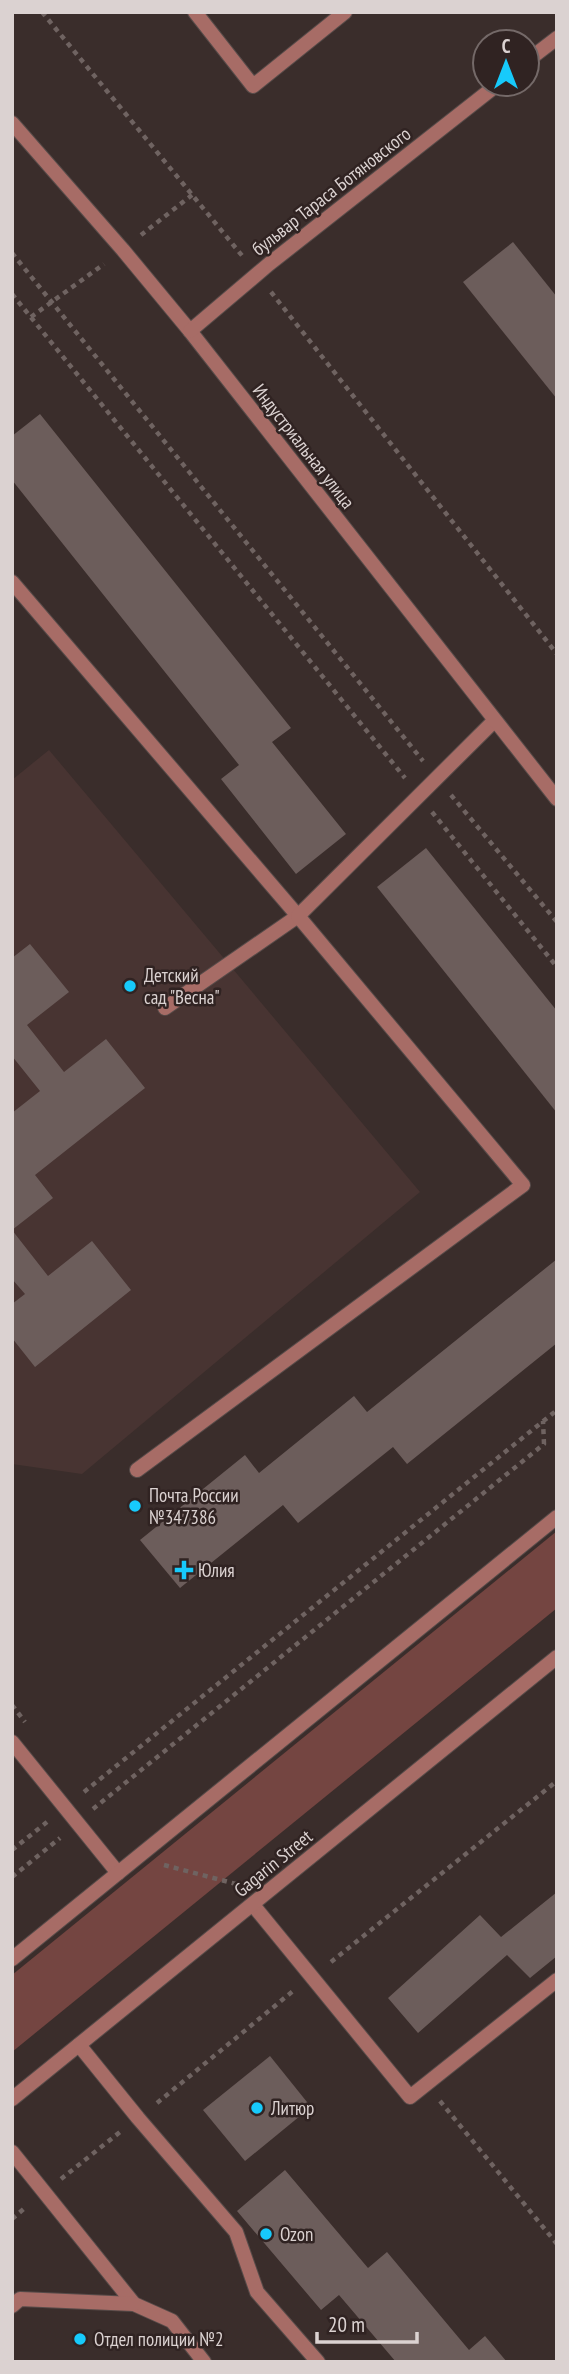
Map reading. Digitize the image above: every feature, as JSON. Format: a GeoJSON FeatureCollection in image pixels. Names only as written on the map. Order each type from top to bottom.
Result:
{"type":"FeatureCollection","features":[{"type":"Feature","properties":{"kind":"street"},"geometry":{"type":"LineString","coordinates":[[195,12],[253,86],[345,12]]}},
{"type":"Feature","properties":{"kind":"street"},"geometry":{"type":"LineString","coordinates":[[541,50],[557,38]]}},
{"type":"Feature","properties":{"kind":"street","name":"бульвар Тараса Ботяновского"},"geometry":{"type":"LineString","coordinates":[[190,331],[257,274],[480,98]]}},
{"type":"Feature","properties":{"kind":"street","name":"Индустриальная улица"},"geometry":{"type":"LineString","coordinates":[[14,128],[123,250],[190,331],[557,799]]}},
{"type":"Feature","properties":{"kind":"street"},"geometry":{"type":"LineString","coordinates":[[12,582],[298,916],[523,1185],[137,1470]]}},
{"type":"Feature","properties":{"kind":"street"},"geometry":{"type":"LineString","coordinates":[[165,1008],[298,916],[494,721]]}},
{"type":"Feature","properties":{"kind":"street"},"geometry":{"type":"LineString","coordinates":[[12,1959],[557,1517]]}},
{"type":"Feature","properties":{"kind":"street","name":"Gagarin Street"},"geometry":{"type":"LineString","coordinates":[[12,2099],[557,1657]]}},
{"type":"Feature","properties":{"kind":"street"},"geometry":{"type":"LineString","coordinates":[[12,1742],[118,1873]]}},
{"type":"Feature","properties":{"kind":"street"},"geometry":{"type":"LineString","coordinates":[[253,1905],[410,2097],[557,1980]]}},
{"type":"Feature","properties":{"kind":"street"},"geometry":{"type":"LineString","coordinates":[[79,2045],[236,2232],[257,2292],[318,2362]]}},
{"type":"Feature","properties":{"kind":"street"},"geometry":{"type":"LineString","coordinates":[[12,2152],[134,2304]]}},
{"type":"Feature","properties":{"kind":"street"},"geometry":{"type":"LineString","coordinates":[[12,2306],[20,2299],[134,2304],[172,2320],[204,2362]]}},
{"type":"Feature","properties":{"kind":"path"},"geometry":{"type":"LineString","coordinates":[[42,12],[257,274],[557,654]]}},
{"type":"Feature","properties":{"kind":"path"},"geometry":{"type":"LineString","coordinates":[[12,253],[557,922]]}},
{"type":"Feature","properties":{"kind":"path"},"geometry":{"type":"LineString","coordinates":[[12,294],[557,967]]}},
{"type":"Feature","properties":{"kind":"path"},"geometry":{"type":"LineString","coordinates":[[12,1850],[557,1410]]}},
{"type":"Feature","properties":{"kind":"path"},"geometry":{"type":"LineString","coordinates":[[12,1877],[544,1444],[543,1421]]}},
{"type":"Feature","properties":{"kind":"path"},"geometry":{"type":"LineString","coordinates":[[12,2219],[311,1976],[557,1781]]}},
{"type":"Feature","properties":{"kind":"path"},"geometry":{"type":"LineString","coordinates":[[135,1858],[268,1892]]}},
{"type":"Feature","properties":{"kind":"shaded area","name":"Детский сад \"Весна\""},"geometry":{"type":"Polygon","coordinates":[[[49,750],[420,1192],[82,1474],[12,1464],[12,780],[49,750]]]}},
{"type":"Feature","properties":{"kind":"shaded area"},"geometry":{"type":"Polygon","coordinates":[[[557,1531],[557,1608],[12,2052],[12,1975],[557,1531]]]}},
{"type":"Feature","properties":{"kind":"building"},"geometry":{"type":"Polygon","coordinates":[[[513,242],[557,297],[557,399],[463,282],[513,242]]]}},
{"type":"Feature","properties":{"kind":"building"},"geometry":{"type":"Polygon","coordinates":[[[40,414],[291,728],[272,742],[346,834],[296,874],[221,779],[239,765],[12,480],[12,436],[40,414]]]}},
{"type":"Feature","properties":{"kind":"building"},"geometry":{"type":"Polygon","coordinates":[[[426,848],[557,1011],[557,1113],[377,887],[426,848]]]}},
{"type":"Feature","properties":{"kind":"building"},"geometry":{"type":"Polygon","coordinates":[[[30,944],[69,992],[27,1025],[64,1072],[106,1039],[145,1088],[35,1175],[53,1198],[12,1230],[12,1113],[40,1091],[12,1056],[12,958],[30,944]]]}},
{"type":"Feature","properties":{"kind":"building"},"geometry":{"type":"Polygon","coordinates":[[[12,1230],[48,1276],[92,1241],[131,1290],[35,1367],[12,1338],[12,1304],[25,1294],[12,1279],[12,1230]]]}},
{"type":"Feature","properties":{"kind":"building"},"geometry":{"type":"Polygon","coordinates":[[[557,1259],[557,1343],[407,1464],[393,1447],[298,1523],[283,1505],[180,1588],[140,1540],[245,1455],[259,1473],[354,1396],[367,1412],[557,1259]]]}},
{"type":"Feature","properties":{"kind":"building"},"geometry":{"type":"Polygon","coordinates":[[[557,1892],[557,1956],[530,1978],[507,1955],[418,2033],[388,1998],[480,1915],[501,1937],[557,1892]]]}},
{"type":"Feature","properties":{"kind":"building","name":"Литюр"},"geometry":{"type":"Polygon","coordinates":[[[270,2056],[311,2107],[245,2161],[203,2110],[270,2056]]]}},
{"type":"Feature","properties":{"kind":"building"},"geometry":{"type":"Polygon","coordinates":[[[285,2170],[368,2268],[387,2252],[469,2350],[485,2336],[507,2362],[396,2362],[339,2295],[321,2310],[237,2211],[285,2170]]]}},
{"type":"Feature","properties":{"kind":"place","name":"Детский сад \"Весна\""},"geometry":{"type":"Point","coordinates":[130,986]}},
{"type":"Feature","properties":{"kind":"place","name":"Почта России №347386"},"geometry":{"type":"Point","coordinates":[135,1506]}},
{"type":"Feature","properties":{"kind":"place","name":"Юлия"},"geometry":{"type":"Point","coordinates":[184,1570]}},
{"type":"Feature","properties":{"kind":"place","name":"Литюр"},"geometry":{"type":"Point","coordinates":[257,2108]}},
{"type":"Feature","properties":{"kind":"place","name":"Ozon"},"geometry":{"type":"Point","coordinates":[266,2234]}},
{"type":"Feature","properties":{"kind":"place","name":"Отдел полиции №2"},"geometry":{"type":"Point","coordinates":[80,2339]}}]}
